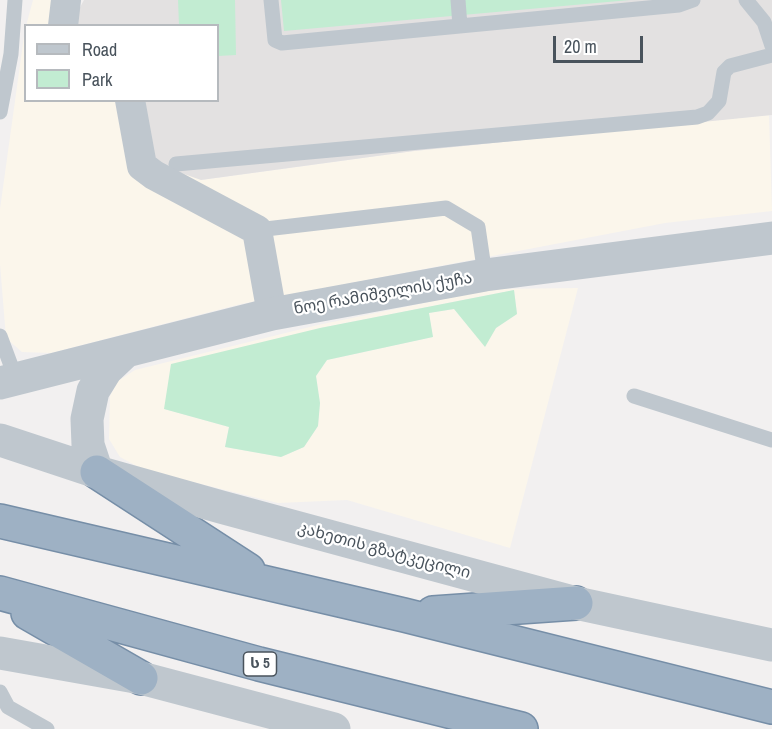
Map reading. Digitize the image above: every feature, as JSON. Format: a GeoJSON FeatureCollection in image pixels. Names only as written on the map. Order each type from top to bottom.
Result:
{"type":"FeatureCollection","features":[{"type":"Feature","properties":{"kind":"highway"},"geometry":{"type":"LineString","coordinates":[[98,472],[267,582]]}},
{"type":"Feature","properties":{"kind":"highway"},"geometry":{"type":"LineString","coordinates":[[0,521],[404,615],[772,707]]}},
{"type":"Feature","properties":{"kind":"highway"},"geometry":{"type":"LineString","coordinates":[[0,595],[141,678]]}},
{"type":"Feature","properties":{"kind":"highway","name":"ს 5"},"geometry":{"type":"LineString","coordinates":[[0,595],[259,664],[521,729]]}},
{"type":"Feature","properties":{"kind":"highway"},"geometry":{"type":"LineString","coordinates":[[404,615],[576,603]]}},
{"type":"Feature","properties":{"kind":"street"},"geometry":{"type":"LineString","coordinates":[[63,24],[66,0]]}},
{"type":"Feature","properties":{"kind":"street"},"geometry":{"type":"LineString","coordinates":[[130,102],[142,166],[154,175],[257,230],[273,314]]}},
{"type":"Feature","properties":{"kind":"street","name":"ნოე რამიშვილის ქუჩა"},"geometry":{"type":"LineString","coordinates":[[8,381],[123,354],[273,314],[485,275],[772,238]]}},
{"type":"Feature","properties":{"kind":"street"},"geometry":{"type":"LineString","coordinates":[[98,472],[88,445],[87,419],[91,400],[106,370],[123,354]]}},
{"type":"Feature","properties":{"kind":"street","name":"კახეთის გზატკეცილი"},"geometry":{"type":"LineString","coordinates":[[0,440],[98,472],[576,603],[772,645]]}},
{"type":"Feature","properties":{"kind":"street"},"geometry":{"type":"LineString","coordinates":[[0,653],[141,678],[334,729]]}},
{"type":"Feature","properties":{"kind":"lane"},"geometry":{"type":"LineString","coordinates":[[0,112],[11,54],[15,0]]}},
{"type":"Feature","properties":{"kind":"lane"},"geometry":{"type":"LineString","coordinates":[[271,0],[275,40],[282,43],[679,4],[693,0]]}},
{"type":"Feature","properties":{"kind":"lane"},"geometry":{"type":"LineString","coordinates":[[458,0],[460,26]]}},
{"type":"Feature","properties":{"kind":"lane"},"geometry":{"type":"LineString","coordinates":[[746,0],[764,22],[772,46]]}},
{"type":"Feature","properties":{"kind":"lane"},"geometry":{"type":"LineString","coordinates":[[176,164],[697,117],[708,112],[719,101],[724,72],[730,66],[772,55]]}},
{"type":"Feature","properties":{"kind":"lane"},"geometry":{"type":"LineString","coordinates":[[257,230],[446,208],[478,226],[485,275]]}},
{"type":"Feature","properties":{"kind":"lane"},"geometry":{"type":"LineString","coordinates":[[0,336],[8,381]]}},
{"type":"Feature","properties":{"kind":"lane"},"geometry":{"type":"LineString","coordinates":[[634,396],[772,440]]}},
{"type":"Feature","properties":{"kind":"lane"},"geometry":{"type":"LineString","coordinates":[[0,692],[8,707],[47,729]]}},
{"type":"Feature","properties":{"kind":"shaded area"},"geometry":{"type":"Polygon","coordinates":[[[33,0],[56,0],[51,24],[27,24],[33,0]]]}},
{"type":"Feature","properties":{"kind":"shaded area"},"geometry":{"type":"Polygon","coordinates":[[[84,0],[772,0],[772,115],[414,151],[201,180],[147,161],[135,102],[219,102],[219,24],[77,24],[77,13],[84,0]]]}},
{"type":"Feature","properties":{"kind":"shaded area"},"geometry":{"type":"Polygon","coordinates":[[[24,36],[24,102],[136,102],[201,180],[414,151],[769,115],[772,211],[665,223],[241,304],[51,353],[22,352],[6,338],[0,264],[0,209],[24,36]]]}},
{"type":"Feature","properties":{"kind":"shaded area"},"geometry":{"type":"Polygon","coordinates":[[[578,288],[510,548],[347,500],[278,503],[144,470],[120,457],[109,439],[110,396],[118,381],[135,370],[318,325],[492,289],[578,288]],[[514,290],[320,328],[164,409],[229,427],[225,447],[281,457],[304,447],[318,426],[320,403],[316,376],[327,360],[433,337],[429,313],[454,309],[485,346],[496,328],[517,314],[514,290]]]}},
{"type":"Feature","properties":{"kind":"green space"},"geometry":{"type":"Polygon","coordinates":[[[178,0],[235,0],[236,55],[219,56],[219,24],[179,24],[178,0]]]}},
{"type":"Feature","properties":{"kind":"green space"},"geometry":{"type":"Polygon","coordinates":[[[281,0],[630,0],[284,31],[281,0]]]}},
{"type":"Feature","properties":{"kind":"green space"},"geometry":{"type":"Polygon","coordinates":[[[514,290],[517,314],[496,328],[485,347],[454,309],[429,313],[433,337],[327,360],[316,376],[320,403],[318,426],[304,447],[281,457],[225,447],[229,427],[164,409],[171,364],[320,328],[514,290]]]}}]}
